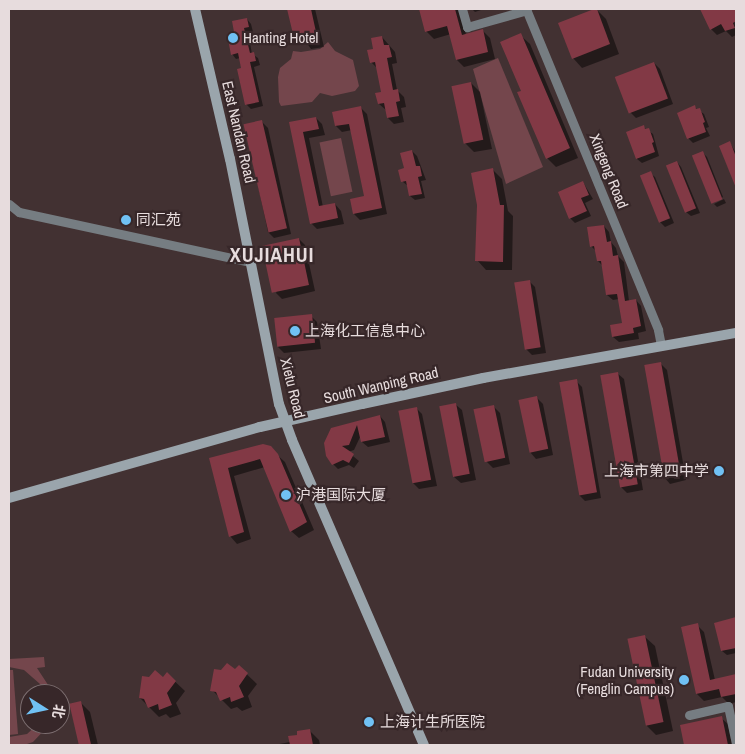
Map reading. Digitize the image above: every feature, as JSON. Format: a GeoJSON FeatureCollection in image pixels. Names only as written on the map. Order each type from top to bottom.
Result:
{"type":"FeatureCollection","features":[{"type":"Feature","properties":{"kind":"main road","name":"East Nandan Road"},"geometry":{"type":"LineString","coordinates":[[195,9],[251,262]]}},
{"type":"Feature","properties":{"kind":"main road","name":"Xietu Road"},"geometry":{"type":"LineString","coordinates":[[251,262],[279,404],[285,422],[424,745]]}},
{"type":"Feature","properties":{"kind":"main road","name":"South Wanping Road"},"geometry":{"type":"LineString","coordinates":[[9,498],[285,422],[483,378],[736,332]]}},
{"type":"Feature","properties":{"kind":"street"},"geometry":{"type":"LineString","coordinates":[[462,9],[467,27],[526,9]]}},
{"type":"Feature","properties":{"kind":"street","name":"Xingeng Road"},"geometry":{"type":"LineString","coordinates":[[526,9],[658,330],[660,345]]}},
{"type":"Feature","properties":{"kind":"street"},"geometry":{"type":"LineString","coordinates":[[9,204],[19,212],[251,262]]}},
{"type":"Feature","properties":{"kind":"street"},"geometry":{"type":"LineString","coordinates":[[689,715],[728,706],[736,743]]}},
{"type":"Feature","properties":{"kind":"shaded area"},"geometry":{"type":"Polygon","coordinates":[[[328,42],[335,51],[353,60],[359,86],[355,91],[332,96],[320,93],[312,102],[281,106],[279,102],[278,77],[280,68],[291,59],[293,51],[301,52],[320,49],[328,42]]]}},
{"type":"Feature","properties":{"kind":"shaded area"},"geometry":{"type":"Polygon","coordinates":[[[498,58],[543,167],[506,184],[473,69],[498,58]]]}},
{"type":"Feature","properties":{"kind":"shaded area"},"geometry":{"type":"Polygon","coordinates":[[[341,138],[352,192],[331,196],[319,143],[341,138]]]}},
{"type":"Feature","properties":{"kind":"shaded area"},"geometry":{"type":"Polygon","coordinates":[[[44,657],[45,667],[37,668],[47,684],[40,684],[24,670],[9,667],[9,659],[44,657]]]}},
{"type":"Feature","properties":{"kind":"shaded area"},"geometry":{"type":"Polygon","coordinates":[[[9,670],[13,670],[18,734],[9,735],[9,670]]]}},
{"type":"Feature","properties":{"kind":"shaded area"},"geometry":{"type":"Polygon","coordinates":[[[41,734],[33,742],[24,745],[9,745],[9,737],[41,734]]]}},
{"type":"Feature","properties":{"kind":"building"},"geometry":{"type":"Polygon","coordinates":[[[287,9],[311,9],[318,41],[304,44],[302,33],[293,34],[287,9]]]}},
{"type":"Feature","properties":{"kind":"building"},"geometry":{"type":"Polygon","coordinates":[[[419,9],[455,9],[462,35],[483,29],[488,52],[456,60],[447,26],[425,32],[419,9]]]}},
{"type":"Feature","properties":{"kind":"building"},"geometry":{"type":"Polygon","coordinates":[[[597,9],[610,44],[572,59],[558,23],[597,9]]]}},
{"type":"Feature","properties":{"kind":"building"},"geometry":{"type":"Polygon","coordinates":[[[700,9],[736,9],[736,21],[733,23],[735,28],[725,31],[721,24],[710,30],[700,9]]]}},
{"type":"Feature","properties":{"kind":"building"},"geometry":{"type":"Polygon","coordinates":[[[247,18],[249,27],[244,28],[250,53],[254,52],[256,61],[250,62],[259,102],[245,105],[237,69],[241,68],[238,53],[231,55],[227,34],[234,32],[232,21],[247,18]]]}},
{"type":"Feature","properties":{"kind":"building"},"geometry":{"type":"Polygon","coordinates":[[[521,33],[570,148],[546,159],[517,92],[521,91],[500,42],[521,33]]]}},
{"type":"Feature","properties":{"kind":"building"},"geometry":{"type":"Polygon","coordinates":[[[382,36],[384,45],[389,45],[392,57],[387,58],[393,90],[398,89],[400,101],[396,102],[399,116],[387,118],[384,103],[378,104],[375,93],[381,92],[375,62],[370,63],[367,50],[373,49],[371,38],[382,36]]]}},
{"type":"Feature","properties":{"kind":"building"},"geometry":{"type":"Polygon","coordinates":[[[654,62],[668,98],[629,113],[615,77],[654,62]]]}},
{"type":"Feature","properties":{"kind":"building"},"geometry":{"type":"Polygon","coordinates":[[[471,82],[483,140],[464,144],[451,86],[471,82]]]}},
{"type":"Feature","properties":{"kind":"building"},"geometry":{"type":"Polygon","coordinates":[[[695,105],[696,109],[700,108],[706,132],[687,139],[677,113],[695,105]]]}},
{"type":"Feature","properties":{"kind":"building"},"geometry":{"type":"Polygon","coordinates":[[[361,106],[382,208],[353,214],[350,199],[364,196],[349,124],[335,126],[332,112],[361,106]]]}},
{"type":"Feature","properties":{"kind":"building"},"geometry":{"type":"Polygon","coordinates":[[[316,117],[319,129],[303,132],[319,206],[335,203],[338,218],[310,224],[289,122],[316,117]]]}},
{"type":"Feature","properties":{"kind":"building"},"geometry":{"type":"Polygon","coordinates":[[[262,120],[287,228],[268,232],[243,124],[262,120]]]}},
{"type":"Feature","properties":{"kind":"building"},"geometry":{"type":"Polygon","coordinates":[[[644,125],[645,129],[649,128],[655,152],[636,159],[626,132],[644,125]]]}},
{"type":"Feature","properties":{"kind":"building"},"geometry":{"type":"Polygon","coordinates":[[[730,141],[736,157],[736,188],[719,146],[730,141]]]}},
{"type":"Feature","properties":{"kind":"building"},"geometry":{"type":"Polygon","coordinates":[[[412,150],[416,166],[420,166],[422,176],[418,177],[422,194],[409,196],[406,181],[401,182],[398,170],[404,168],[400,153],[412,150]]]}},
{"type":"Feature","properties":{"kind":"building"},"geometry":{"type":"Polygon","coordinates":[[[703,151],[722,199],[711,204],[692,155],[703,151]]]}},
{"type":"Feature","properties":{"kind":"building"},"geometry":{"type":"Polygon","coordinates":[[[677,161],[696,208],[685,213],[666,165],[677,161]]]}},
{"type":"Feature","properties":{"kind":"building"},"geometry":{"type":"Polygon","coordinates":[[[493,168],[500,205],[504,205],[503,262],[475,261],[477,205],[471,173],[493,168]]]}},
{"type":"Feature","properties":{"kind":"building"},"geometry":{"type":"Polygon","coordinates":[[[651,171],[670,218],[659,223],[640,175],[651,171]]]}},
{"type":"Feature","properties":{"kind":"building"},"geometry":{"type":"Polygon","coordinates":[[[583,181],[589,195],[581,198],[587,211],[569,219],[558,192],[583,181]]]}},
{"type":"Feature","properties":{"kind":"building"},"geometry":{"type":"Polygon","coordinates":[[[604,225],[607,242],[611,241],[613,256],[618,255],[625,301],[636,299],[641,326],[633,328],[634,333],[612,337],[610,325],[622,323],[617,294],[606,295],[601,261],[597,261],[594,246],[590,247],[587,227],[604,225]]]}},
{"type":"Feature","properties":{"kind":"building"},"geometry":{"type":"Polygon","coordinates":[[[299,238],[309,285],[272,293],[262,246],[299,238]]]}},
{"type":"Feature","properties":{"kind":"building"},"geometry":{"type":"Polygon","coordinates":[[[530,280],[541,347],[525,350],[514,283],[530,280]]]}},
{"type":"Feature","properties":{"kind":"building","name":"上海化工信息中心"},"geometry":{"type":"Polygon","coordinates":[[[312,314],[315,343],[277,347],[274,318],[312,314]]]}},
{"type":"Feature","properties":{"kind":"building"},"geometry":{"type":"Polygon","coordinates":[[[661,362],[681,475],[664,478],[644,365],[661,362]]]}},
{"type":"Feature","properties":{"kind":"building"},"geometry":{"type":"Polygon","coordinates":[[[618,372],[638,484],[620,487],[600,375],[618,372]]]}},
{"type":"Feature","properties":{"kind":"building"},"geometry":{"type":"Polygon","coordinates":[[[577,379],[597,492],[579,495],[559,382],[577,379]]]}},
{"type":"Feature","properties":{"kind":"building"},"geometry":{"type":"Polygon","coordinates":[[[537,396],[548,449],[530,453],[518,400],[537,396]]]}},
{"type":"Feature","properties":{"kind":"building"},"geometry":{"type":"Polygon","coordinates":[[[456,403],[470,474],[453,477],[439,406],[456,403]]]}},
{"type":"Feature","properties":{"kind":"building"},"geometry":{"type":"Polygon","coordinates":[[[494,405],[505,458],[485,462],[473,409],[494,405]]]}},
{"type":"Feature","properties":{"kind":"building"},"geometry":{"type":"Polygon","coordinates":[[[417,407],[431,480],[412,483],[398,411],[417,407]]]}},
{"type":"Feature","properties":{"kind":"building"},"geometry":{"type":"Polygon","coordinates":[[[380,415],[385,437],[361,442],[357,425],[349,445],[342,446],[354,454],[349,463],[343,460],[332,465],[326,456],[324,443],[331,428],[380,415]]]}},
{"type":"Feature","properties":{"kind":"building","name":"沪港国际大厦"},"geometry":{"type":"Polygon","coordinates":[[[263,444],[271,446],[278,454],[307,522],[290,532],[260,459],[228,468],[244,532],[229,537],[209,458],[263,444]]]}},
{"type":"Feature","properties":{"kind":"building"},"geometry":{"type":"Polygon","coordinates":[[[736,617],[736,648],[721,651],[714,623],[736,617]]]}},
{"type":"Feature","properties":{"kind":"building"},"geometry":{"type":"Polygon","coordinates":[[[698,623],[710,680],[736,674],[736,694],[721,697],[719,689],[696,694],[681,627],[698,623]]]}},
{"type":"Feature","properties":{"kind":"building"},"geometry":{"type":"Polygon","coordinates":[[[645,635],[664,722],[646,726],[627,639],[645,635]]]}},
{"type":"Feature","properties":{"kind":"building"},"geometry":{"type":"Polygon","coordinates":[[[227,663],[235,669],[239,665],[248,673],[239,686],[244,697],[231,702],[230,697],[220,701],[216,692],[210,691],[214,669],[221,670],[227,663]]]}},
{"type":"Feature","properties":{"kind":"building"},"geometry":{"type":"Polygon","coordinates":[[[155,670],[163,677],[167,672],[176,681],[167,693],[172,705],[159,710],[158,704],[148,708],[144,699],[139,698],[142,676],[149,677],[155,670]]]}},
{"type":"Feature","properties":{"kind":"building"},"geometry":{"type":"Polygon","coordinates":[[[81,701],[90,745],[79,745],[70,707],[70,704],[81,701]]]}},
{"type":"Feature","properties":{"kind":"building"},"geometry":{"type":"Polygon","coordinates":[[[722,716],[728,745],[684,745],[680,725],[722,716]]]}},
{"type":"Feature","properties":{"kind":"building"},"geometry":{"type":"Polygon","coordinates":[[[310,729],[313,745],[290,745],[288,736],[297,735],[297,731],[310,729]]]}},
{"type":"Feature","properties":{"kind":"place","name":"Hanting Hotel"},"geometry":{"type":"Point","coordinates":[233,38]}},
{"type":"Feature","properties":{"kind":"place","name":"同汇苑"},"geometry":{"type":"Point","coordinates":[126,220]}},
{"type":"Feature","properties":{"kind":"place","name":"上海化工信息中心"},"geometry":{"type":"Point","coordinates":[295,331]}},
{"type":"Feature","properties":{"kind":"place","name":"上海市第四中学"},"geometry":{"type":"Point","coordinates":[719,471]}},
{"type":"Feature","properties":{"kind":"place","name":"沪港国际大厦"},"geometry":{"type":"Point","coordinates":[286,495]}},
{"type":"Feature","properties":{"kind":"place","name":"Fudan University (Fenglin Campus)"},"geometry":{"type":"Point","coordinates":[684,680]}},
{"type":"Feature","properties":{"kind":"place","name":"上海计生所医院"},"geometry":{"type":"Point","coordinates":[369,722]}},
{"type":"Feature","properties":{"kind":"district","name":"XUJIAHUI"},"geometry":{"type":"Point","coordinates":[272,254]}}]}
